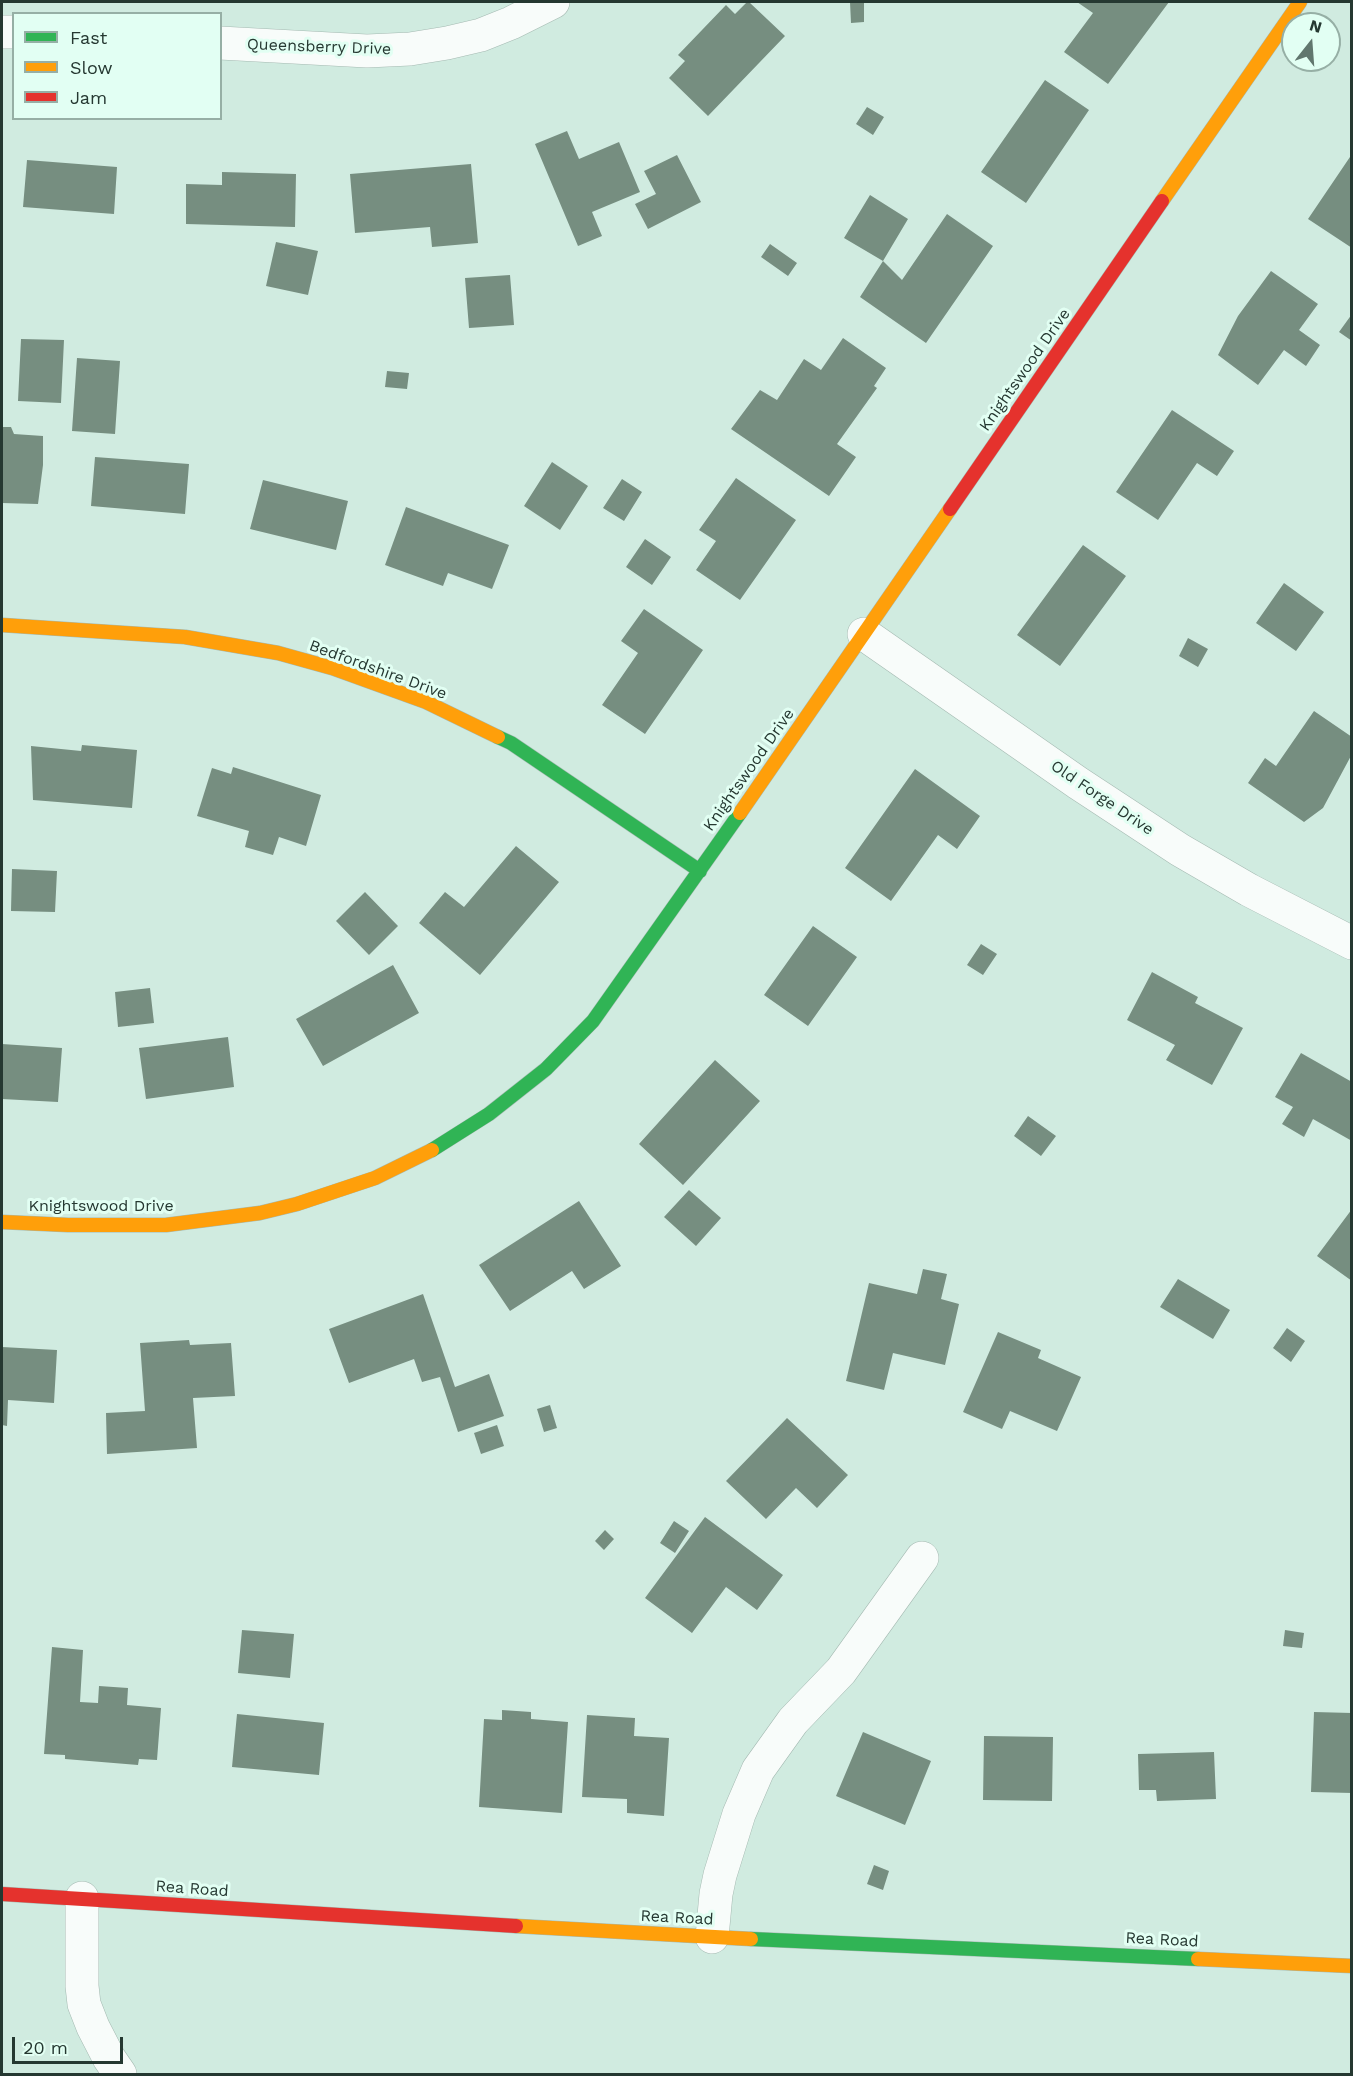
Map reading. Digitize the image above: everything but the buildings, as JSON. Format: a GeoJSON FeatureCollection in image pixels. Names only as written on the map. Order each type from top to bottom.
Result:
{"type":"FeatureCollection","features":[{"type":"Feature","properties":{"kind":"street","name":"Queensberry Drive"},"geometry":{"type":"LineString","coordinates":[[222,43],[367,51],[411,49],[481,35],[553,2]]}},
{"type":"Feature","properties":{"kind":"street","name":"Knightswood Drive"},"geometry":{"type":"LineString","coordinates":[[2,1222],[166,1225],[260,1213],[337,1192],[375,1178],[420,1157],[489,1114],[546,1069],[593,1021],[700,871],[1300,2]]}},
{"type":"Feature","properties":{"kind":"street","name":"Bedfordshire Drive"},"geometry":{"type":"LineString","coordinates":[[2,625],[185,637],[278,653],[332,668],[426,702],[511,743],[700,871]]}},
{"type":"Feature","properties":{"kind":"street","name":"Old Forge Drive"},"geometry":{"type":"LineString","coordinates":[[864,634],[1078,783],[1180,850],[1249,890],[1352,943]]}},
{"type":"Feature","properties":{"kind":"street"},"geometry":{"type":"LineString","coordinates":[[712,1937],[720,1875],[739,1814],[758,1770],[793,1721],[841,1671],[922,1558]]}},
{"type":"Feature","properties":{"kind":"street","name":"Rea Road"},"geometry":{"type":"LineString","coordinates":[[2,1894],[712,1937],[1352,1966]]}},
{"type":"Feature","properties":{"kind":"street"},"geometry":{"type":"LineString","coordinates":[[82,1898],[84,2004],[98,2038],[120,2074]]}},
{"type":"Feature","properties":{"kind":"traffic: fast"},"geometry":{"type":"LineString","coordinates":[[498,737],[511,743],[700,871]]}},
{"type":"Feature","properties":{"kind":"traffic: fast"},"geometry":{"type":"LineString","coordinates":[[432,1150],[489,1114],[546,1069],[593,1021],[740,813]]}},
{"type":"Feature","properties":{"kind":"traffic: fast"},"geometry":{"type":"LineString","coordinates":[[751,1939],[1198,1959]]}},
{"type":"Feature","properties":{"kind":"traffic: slow"},"geometry":{"type":"LineString","coordinates":[[1162,201],[1300,2]]}},
{"type":"Feature","properties":{"kind":"traffic: slow"},"geometry":{"type":"LineString","coordinates":[[740,813],[950,509]]}},
{"type":"Feature","properties":{"kind":"traffic: slow"},"geometry":{"type":"LineString","coordinates":[[2,625],[185,637],[278,653],[332,668],[426,702],[498,737]]}},
{"type":"Feature","properties":{"kind":"traffic: slow"},"geometry":{"type":"LineString","coordinates":[[2,1222],[166,1225],[260,1213],[297,1204],[375,1178],[432,1150]]}},
{"type":"Feature","properties":{"kind":"traffic: slow"},"geometry":{"type":"LineString","coordinates":[[516,1926],[751,1939]]}},
{"type":"Feature","properties":{"kind":"traffic: slow"},"geometry":{"type":"LineString","coordinates":[[1198,1959],[1352,1966]]}},
{"type":"Feature","properties":{"kind":"traffic: jam"},"geometry":{"type":"LineString","coordinates":[[950,509],[1162,201]]}},
{"type":"Feature","properties":{"kind":"traffic: jam"},"geometry":{"type":"LineString","coordinates":[[2,1894],[516,1926]]}}]}
